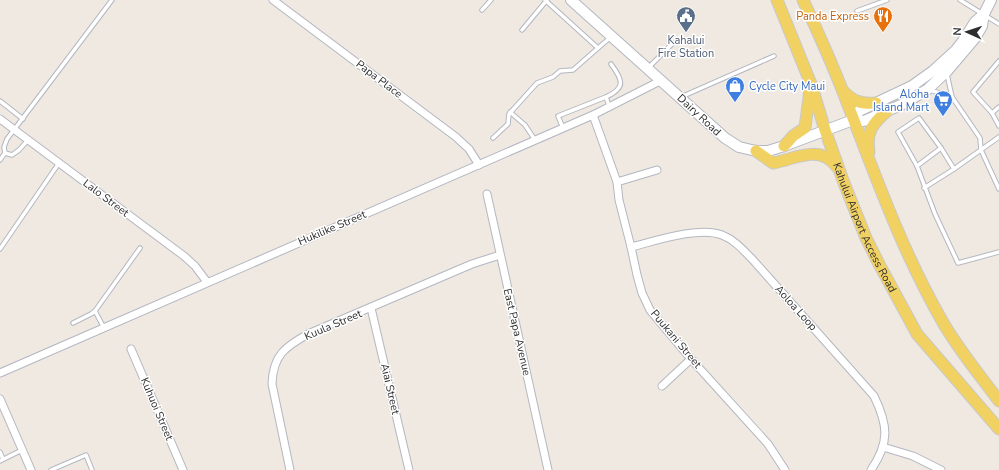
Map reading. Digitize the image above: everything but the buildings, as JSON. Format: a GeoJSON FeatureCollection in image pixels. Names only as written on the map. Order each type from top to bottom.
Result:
{"type":"FeatureCollection","features":[{"type":"Feature","properties":{"kind":"main road","name":"Kahului Airport Access Road"},"geometry":{"type":"LineString","coordinates":[[777,0],[811,84],[825,130],[866,238],[917,334],[999,429]]}},
{"type":"Feature","properties":{"kind":"main road"},"geometry":{"type":"LineString","coordinates":[[803,0],[842,91],[908,256],[941,321],[999,401]]}},
{"type":"Feature","properties":{"kind":"main road"},"geometry":{"type":"LineString","coordinates":[[784,146],[793,136],[805,128],[811,84]]}},
{"type":"Feature","properties":{"kind":"main road"},"geometry":{"type":"LineString","coordinates":[[842,91],[851,99],[866,103],[876,103]]}},
{"type":"Feature","properties":{"kind":"main road"},"geometry":{"type":"LineString","coordinates":[[872,168],[867,142],[868,136],[874,124],[887,111]]}},
{"type":"Feature","properties":{"kind":"main road"},"geometry":{"type":"LineString","coordinates":[[756,152],[773,163],[810,154],[824,155],[836,165],[844,183]]}},
{"type":"Feature","properties":{"kind":"street","name":"Papa Place"},"geometry":{"type":"LineString","coordinates":[[273,0],[456,137],[469,149],[479,165]]}},
{"type":"Feature","properties":{"kind":"street","name":"Dairy Road"},"geometry":{"type":"LineString","coordinates":[[571,0],[725,138],[740,147],[756,152],[768,151],[853,120]]}},
{"type":"Feature","properties":{"kind":"street"},"geometry":{"type":"LineString","coordinates":[[984,14],[975,22],[955,51],[933,71],[912,86],[859,110],[853,120],[864,121],[903,104],[928,89],[947,71],[975,38],[982,26],[984,14],[991,0]]}},
{"type":"Feature","properties":{"kind":"street","name":"Hukilike Street"},"geometry":{"type":"LineString","coordinates":[[0,373],[564,128],[662,80]]}},
{"type":"Feature","properties":{"kind":"street","name":"Puukani Street"},"geometry":{"type":"LineString","coordinates":[[593,115],[617,182],[619,200],[642,293],[650,310],[691,359],[768,444],[785,470]]}},
{"type":"Feature","properties":{"kind":"street","name":"Lalo Street"},"geometry":{"type":"LineString","coordinates":[[0,119],[184,256],[195,266],[207,282]]}},
{"type":"Feature","properties":{"kind":"street"},"geometry":{"type":"LineString","coordinates":[[617,182],[657,170]]}},
{"type":"Feature","properties":{"kind":"street","name":"East Papa Avenue"},"geometry":{"type":"LineString","coordinates":[[487,194],[548,470]]}},
{"type":"Feature","properties":{"kind":"street","name":"Aoloa Loop"},"geometry":{"type":"LineString","coordinates":[[631,247],[674,237],[707,232],[722,235],[734,242],[754,260],[874,396],[882,413],[885,430],[883,447],[871,470]]}},
{"type":"Feature","properties":{"kind":"street","name":"Kuula Street"},"geometry":{"type":"LineString","coordinates":[[290,470],[272,384],[273,371],[284,350],[308,334],[472,264],[500,255]]}},
{"type":"Feature","properties":{"kind":"street","name":"Aiai Street"},"geometry":{"type":"LineString","coordinates":[[371,308],[409,470]]}},
{"type":"Feature","properties":{"kind":"street","name":"Kuhuoi Street"},"geometry":{"type":"LineString","coordinates":[[131,349],[183,470]]}},
{"type":"Feature","properties":{"kind":"street"},"geometry":{"type":"LineString","coordinates":[[662,386],[691,359]]}},
{"type":"Feature","properties":{"kind":"street"},"geometry":{"type":"LineString","coordinates":[[0,399],[31,470]]}},
{"type":"Feature","properties":{"kind":"street"},"geometry":{"type":"LineString","coordinates":[[883,447],[913,456],[941,470]]}},
{"type":"Feature","properties":{"kind":"lane"},"geometry":{"type":"LineString","coordinates":[[0,160],[5,153],[4,147],[7,139],[24,119],[112,0]]}},
{"type":"Feature","properties":{"kind":"lane"},"geometry":{"type":"LineString","coordinates":[[482,10],[491,0]]}},
{"type":"Feature","properties":{"kind":"lane"},"geometry":{"type":"LineString","coordinates":[[522,30],[546,0],[598,48]]}},
{"type":"Feature","properties":{"kind":"lane"},"geometry":{"type":"LineString","coordinates":[[857,11],[887,0]]}},
{"type":"Feature","properties":{"kind":"lane"},"geometry":{"type":"LineString","coordinates":[[960,0],[999,24]]}},
{"type":"Feature","properties":{"kind":"lane"},"geometry":{"type":"LineString","coordinates":[[493,138],[508,124],[510,112],[537,83],[553,77],[560,72],[573,70],[612,36]]}},
{"type":"Feature","properties":{"kind":"lane"},"geometry":{"type":"LineString","coordinates":[[647,68],[673,43]]}},
{"type":"Feature","properties":{"kind":"lane"},"geometry":{"type":"LineString","coordinates":[[680,97],[774,56]]}},
{"type":"Feature","properties":{"kind":"lane"},"geometry":{"type":"LineString","coordinates":[[999,61],[973,92],[992,113],[999,126]]}},
{"type":"Feature","properties":{"kind":"lane"},"geometry":{"type":"LineString","coordinates":[[564,128],[558,116],[615,93],[620,85],[621,79],[620,75],[611,64]]}},
{"type":"Feature","properties":{"kind":"lane"},"geometry":{"type":"LineString","coordinates":[[947,71],[952,97],[980,138],[981,150],[999,189]]}},
{"type":"Feature","properties":{"kind":"lane"},"geometry":{"type":"LineString","coordinates":[[928,89],[952,97]]}},
{"type":"Feature","properties":{"kind":"lane"},"geometry":{"type":"LineString","coordinates":[[606,97],[609,106]]}},
{"type":"Feature","properties":{"kind":"lane"},"geometry":{"type":"LineString","coordinates":[[0,101],[24,119]]}},
{"type":"Feature","properties":{"kind":"lane"},"geometry":{"type":"LineString","coordinates":[[992,113],[999,107]]}},
{"type":"Feature","properties":{"kind":"lane"},"geometry":{"type":"LineString","coordinates":[[510,112],[525,125],[536,140]]}},
{"type":"Feature","properties":{"kind":"lane"},"geometry":{"type":"LineString","coordinates":[[954,169],[919,118],[898,132],[917,166],[934,214],[958,262],[999,252]]}},
{"type":"Feature","properties":{"kind":"lane"},"geometry":{"type":"LineString","coordinates":[[924,188],[999,137]]}},
{"type":"Feature","properties":{"kind":"lane"},"geometry":{"type":"LineString","coordinates":[[5,153],[12,155],[28,140]]}},
{"type":"Feature","properties":{"kind":"lane"},"geometry":{"type":"LineString","coordinates":[[917,166],[941,148]]}},
{"type":"Feature","properties":{"kind":"lane"},"geometry":{"type":"LineString","coordinates":[[0,249],[59,163]]}},
{"type":"Feature","properties":{"kind":"lane"},"geometry":{"type":"LineString","coordinates":[[73,323],[95,311],[140,248]]}},
{"type":"Feature","properties":{"kind":"lane"},"geometry":{"type":"LineString","coordinates":[[95,311],[104,328]]}},
{"type":"Feature","properties":{"kind":"lane"},"geometry":{"type":"LineString","coordinates":[[0,452],[2,460],[22,450]]}},
{"type":"Feature","properties":{"kind":"lane"},"geometry":{"type":"LineString","coordinates":[[51,470],[86,455],[92,470]]}},
{"type":"Feature","properties":{"kind":"place","name":"Kahalui Fire Station"},"geometry":{"type":"Point","coordinates":[686,33]}},
{"type":"Feature","properties":{"kind":"place","name":"Panda Express"},"geometry":{"type":"Point","coordinates":[883,33]}},
{"type":"Feature","properties":{"kind":"place","name":"Cycle City Maui"},"geometry":{"type":"Point","coordinates":[735,103]}},
{"type":"Feature","properties":{"kind":"place","name":"Aloha Island Mart"},"geometry":{"type":"Point","coordinates":[943,117]}}]}
